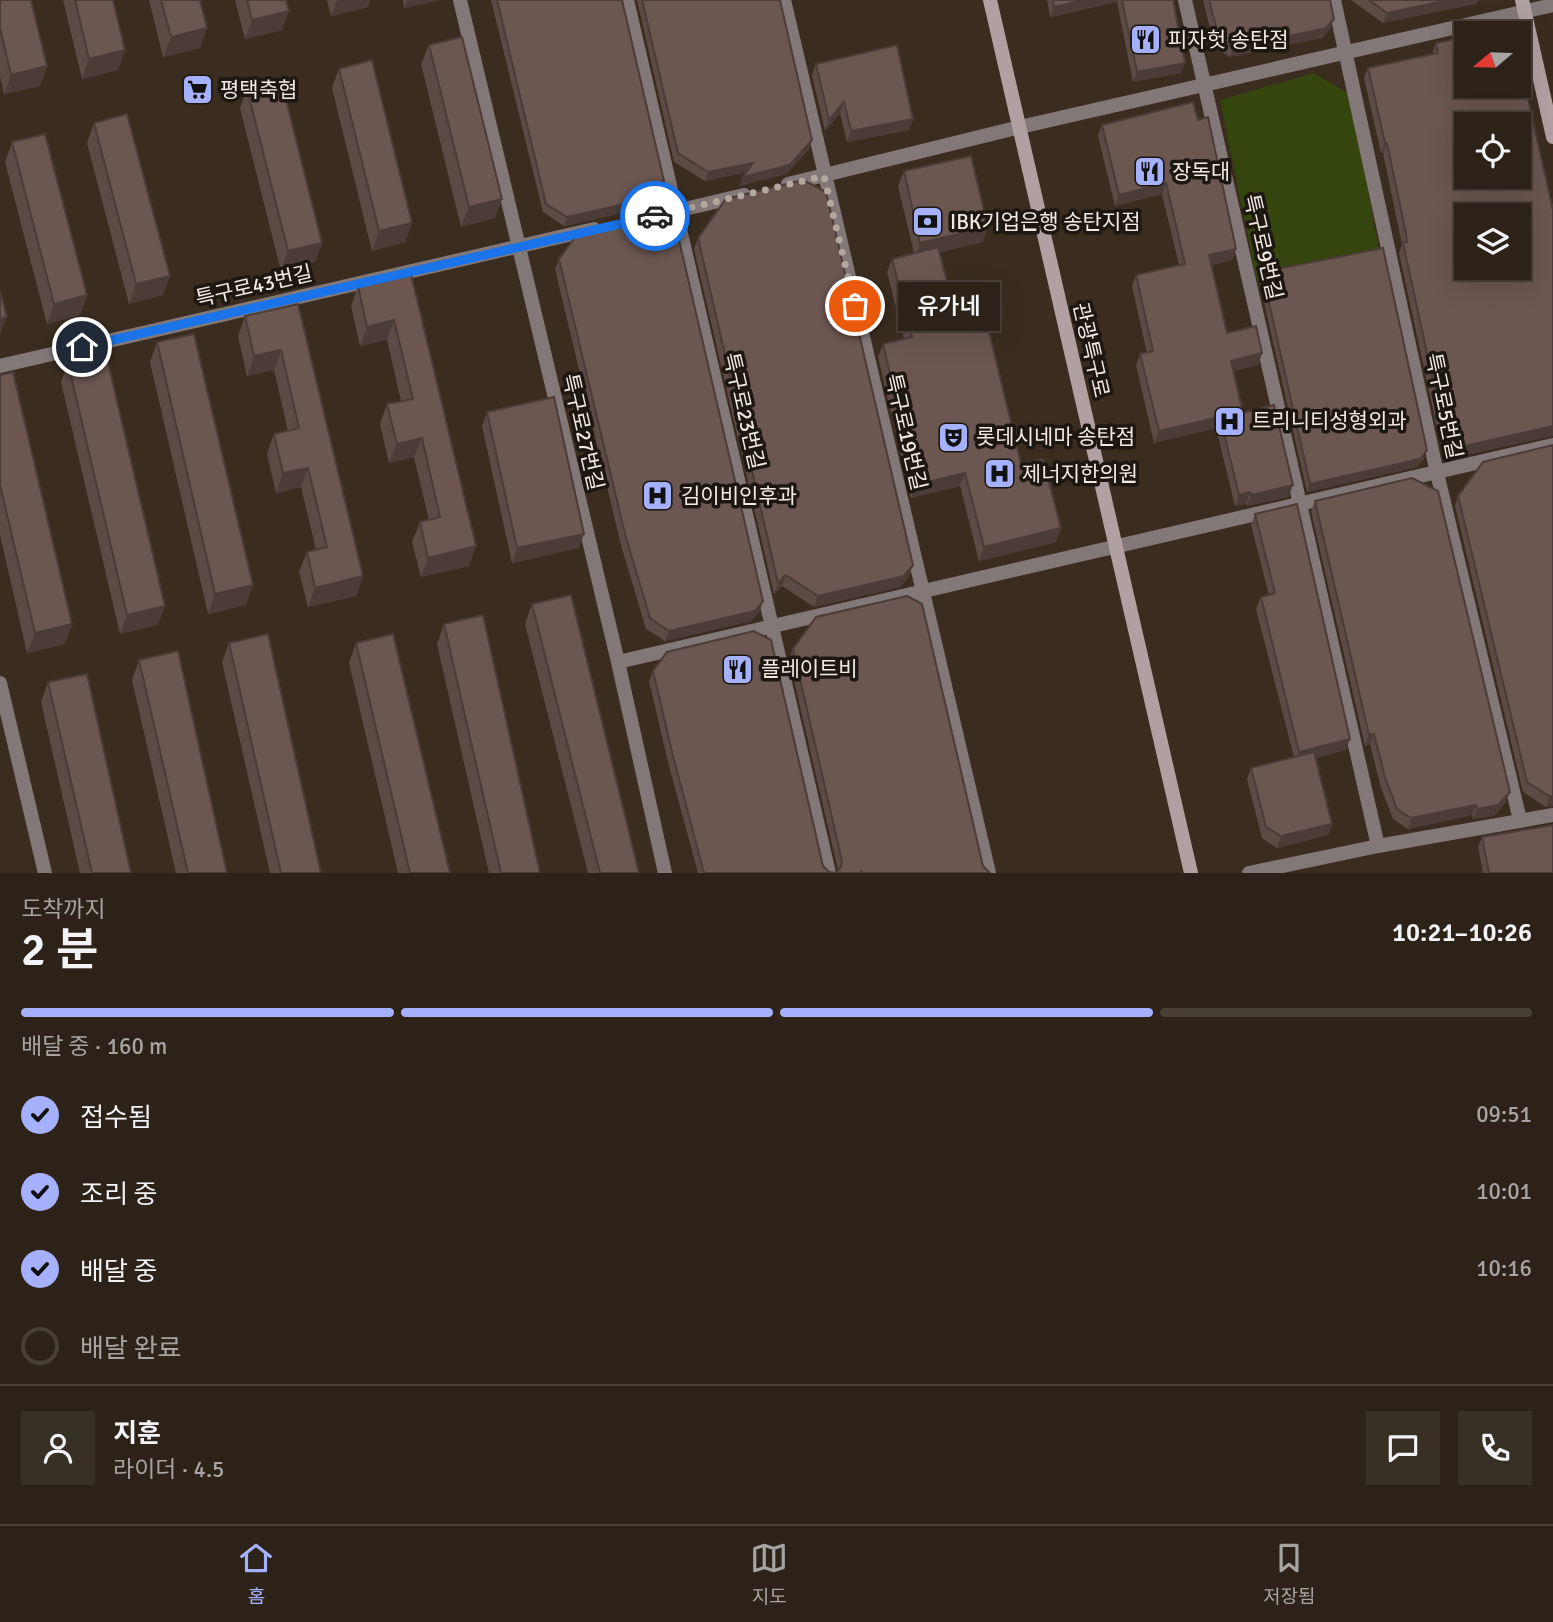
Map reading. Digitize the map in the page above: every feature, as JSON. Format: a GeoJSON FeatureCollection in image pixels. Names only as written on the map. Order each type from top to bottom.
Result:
{"type":"FeatureCollection","features":[{"type":"Feature","properties":{"kind":"street","name":"특구로27번길"},"geometry":{"type":"LineString","coordinates":[[460,0],[618,662],[665,873]]}},
{"type":"Feature","properties":{"kind":"street","name":"특구로23번길"},"geometry":{"type":"LineString","coordinates":[[627,0],[829,873]]}},
{"type":"Feature","properties":{"kind":"street","name":"특구로19번길"},"geometry":{"type":"LineString","coordinates":[[784,0],[989,873]]}},
{"type":"Feature","properties":{"kind":"street","name":"관광특구로"},"geometry":{"type":"LineString","coordinates":[[990,0],[1191,873]]}},
{"type":"Feature","properties":{"kind":"street","name":"특구로9번길"},"geometry":{"type":"LineString","coordinates":[[1185,0],[1378,846]]}},
{"type":"Feature","properties":{"kind":"street","name":"특구로5번길"},"geometry":{"type":"LineString","coordinates":[[1334,0],[1437,473],[1520,820]]}},
{"type":"Feature","properties":{"kind":"street","name":"특구로43번길"},"geometry":{"type":"LineString","coordinates":[[0,366],[677,211],[1020,127],[1346,52],[1523,6],[1553,5]]}},
{"type":"Feature","properties":{"kind":"street"},"geometry":{"type":"LineString","coordinates":[[1523,6],[1553,137]]}},
{"type":"Feature","properties":{"kind":"street"},"geometry":{"type":"LineString","coordinates":[[618,662],[1553,445]]}},
{"type":"Feature","properties":{"kind":"street"},"geometry":{"type":"LineString","coordinates":[[0,683],[45,873]]}},
{"type":"Feature","properties":{"kind":"street"},"geometry":{"type":"LineString","coordinates":[[1248,873],[1378,846],[1553,815]]}},
{"type":"Feature","properties":{"kind":"green space"},"geometry":{"type":"Polygon","coordinates":[[[1314,73],[1351,95],[1380,257],[1257,281],[1220,100],[1314,73]]]}},
{"type":"Feature","properties":{"kind":"building"},"geometry":{"type":"Polygon","coordinates":[[[0,0],[31,0],[47,66],[11,75],[0,28],[0,0]]]}},
{"type":"Feature","properties":{"kind":"building"},"geometry":{"type":"Polygon","coordinates":[[[75,0],[113,0],[125,50],[89,59],[75,0]]]}},
{"type":"Feature","properties":{"kind":"building"},"geometry":{"type":"Polygon","coordinates":[[[161,0],[200,0],[207,28],[171,37],[161,0]]]}},
{"type":"Feature","properties":{"kind":"building"},"geometry":{"type":"Polygon","coordinates":[[[247,0],[286,0],[289,11],[252,20],[247,0]]]}},
{"type":"Feature","properties":{"kind":"building"},"geometry":{"type":"Polygon","coordinates":[[[497,0],[622,0],[664,181],[648,199],[567,217],[546,204],[497,0]]]}},
{"type":"Feature","properties":{"kind":"building"},"geometry":{"type":"Polygon","coordinates":[[[642,0],[780,0],[812,140],[790,165],[743,177],[753,163],[708,172],[678,153],[642,0]]]}},
{"type":"Feature","properties":{"kind":"building"},"geometry":{"type":"Polygon","coordinates":[[[1053,0],[1085,0],[1054,7],[1053,0]]]}},
{"type":"Feature","properties":{"kind":"building"},"geometry":{"type":"Polygon","coordinates":[[[1122,0],[1173,0],[1185,63],[1137,72],[1122,0]]]}},
{"type":"Feature","properties":{"kind":"building"},"geometry":{"type":"Polygon","coordinates":[[[1209,0],[1330,0],[1334,19],[1326,28],[1234,48],[1219,38],[1209,0]]]}},
{"type":"Feature","properties":{"kind":"building"},"geometry":{"type":"Polygon","coordinates":[[[1369,0],[1449,0],[1387,13],[1369,0]]]}},
{"type":"Feature","properties":{"kind":"building"},"geometry":{"type":"Polygon","coordinates":[[[462,37],[502,199],[469,207],[429,45],[462,37]]]}},
{"type":"Feature","properties":{"kind":"building"},"geometry":{"type":"Polygon","coordinates":[[[1454,39],[1454,98],[1528,98],[1531,112],[1454,112],[1454,189],[1531,189],[1531,112],[1553,210],[1553,426],[1465,446],[1445,436],[1403,243],[1407,242],[1406,234],[1387,143],[1368,68],[1438,53],[1436,43],[1454,39]]]}},
{"type":"Feature","properties":{"kind":"building"},"geometry":{"type":"Polygon","coordinates":[[[897,45],[913,119],[851,131],[844,102],[829,120],[816,64],[897,45]]]}},
{"type":"Feature","properties":{"kind":"building"},"geometry":{"type":"Polygon","coordinates":[[[372,60],[412,223],[379,231],[339,69],[372,60]]]}},
{"type":"Feature","properties":{"kind":"building"},"geometry":{"type":"Polygon","coordinates":[[[281,80],[322,243],[288,251],[247,89],[281,80]]]}},
{"type":"Feature","properties":{"kind":"building"},"geometry":{"type":"Polygon","coordinates":[[[1193,102],[1198,120],[1208,117],[1236,249],[1209,255],[1227,333],[1256,326],[1262,353],[1231,361],[1243,413],[1274,405],[1293,485],[1251,495],[1250,492],[1239,495],[1220,417],[1159,431],[1140,354],[1153,351],[1136,275],[1185,264],[1166,183],[1119,195],[1102,125],[1193,102]]]}},
{"type":"Feature","properties":{"kind":"building"},"geometry":{"type":"Polygon","coordinates":[[[127,114],[170,276],[136,284],[94,123],[127,114]]]}},
{"type":"Feature","properties":{"kind":"building"},"geometry":{"type":"Polygon","coordinates":[[[45,134],[87,295],[54,304],[12,142],[45,134]]]}},
{"type":"Feature","properties":{"kind":"building"},"geometry":{"type":"Polygon","coordinates":[[[971,156],[988,227],[920,243],[904,171],[971,156]]]}},
{"type":"Feature","properties":{"kind":"building"},"geometry":{"type":"Polygon","coordinates":[[[803,180],[826,192],[913,565],[904,576],[818,596],[786,575],[778,583],[698,238],[726,199],[803,180]]]}},
{"type":"Feature","properties":{"kind":"building"},"geometry":{"type":"Polygon","coordinates":[[[655,216],[676,227],[763,601],[755,611],[669,631],[650,618],[625,534],[559,259],[578,233],[655,216]]]}},
{"type":"Feature","properties":{"kind":"building"},"geometry":{"type":"Polygon","coordinates":[[[938,247],[958,325],[986,319],[1021,464],[1043,459],[1061,528],[984,547],[965,473],[916,485],[883,344],[912,337],[892,259],[938,247]]]}},
{"type":"Feature","properties":{"kind":"building"},"geometry":{"type":"Polygon","coordinates":[[[1383,248],[1427,450],[1420,459],[1310,484],[1262,272],[1383,248]]]}},
{"type":"Feature","properties":{"kind":"building"},"geometry":{"type":"Polygon","coordinates":[[[411,274],[476,546],[428,558],[420,522],[440,517],[422,438],[397,444],[387,404],[413,399],[394,320],[367,327],[358,286],[411,274]]]}},
{"type":"Feature","properties":{"kind":"building"},"geometry":{"type":"Polygon","coordinates":[[[0,291],[7,317],[0,319],[0,291]]]}},
{"type":"Feature","properties":{"kind":"building"},"geometry":{"type":"Polygon","coordinates":[[[298,304],[363,576],[315,588],[307,552],[327,547],[308,468],[283,473],[274,434],[299,428],[281,350],[254,356],[245,316],[298,304]]]}},
{"type":"Feature","properties":{"kind":"building"},"geometry":{"type":"Polygon","coordinates":[[[194,334],[253,585],[215,594],[157,342],[194,334]]]}},
{"type":"Feature","properties":{"kind":"building"},"geometry":{"type":"Polygon","coordinates":[[[106,354],[165,606],[127,615],[68,363],[106,354]]]}},
{"type":"Feature","properties":{"kind":"building"},"geometry":{"type":"Polygon","coordinates":[[[13,372],[72,624],[35,633],[0,485],[0,375],[13,372]]]}},
{"type":"Feature","properties":{"kind":"building"},"geometry":{"type":"Polygon","coordinates":[[[554,397],[584,534],[517,548],[487,412],[554,397]]]}},
{"type":"Feature","properties":{"kind":"building"},"geometry":{"type":"Polygon","coordinates":[[[1553,445],[1553,796],[1549,796],[1527,782],[1458,496],[1483,462],[1553,445]]]}},
{"type":"Feature","properties":{"kind":"building"},"geometry":{"type":"Polygon","coordinates":[[[1412,478],[1438,491],[1510,792],[1498,805],[1477,809],[1476,805],[1411,818],[1397,809],[1374,734],[1369,735],[1315,501],[1412,478]]]}},
{"type":"Feature","properties":{"kind":"building"},"geometry":{"type":"Polygon","coordinates":[[[1297,504],[1350,739],[1299,752],[1261,597],[1275,593],[1255,514],[1297,504]]]}},
{"type":"Feature","properties":{"kind":"building"},"geometry":{"type":"Polygon","coordinates":[[[571,595],[639,873],[600,873],[532,604],[571,595]]]}},
{"type":"Feature","properties":{"kind":"building"},"geometry":{"type":"Polygon","coordinates":[[[907,596],[922,604],[983,866],[990,873],[835,873],[841,867],[842,861],[793,649],[816,617],[907,596]]]}},
{"type":"Feature","properties":{"kind":"building"},"geometry":{"type":"Polygon","coordinates":[[[483,615],[540,873],[501,873],[444,624],[483,615]]]}},
{"type":"Feature","properties":{"kind":"building"},"geometry":{"type":"Polygon","coordinates":[[[754,631],[771,640],[823,866],[829,872],[835,873],[704,873],[653,671],[667,652],[754,631]]]}},
{"type":"Feature","properties":{"kind":"building"},"geometry":{"type":"Polygon","coordinates":[[[268,634],[321,873],[281,873],[229,643],[268,634]]]}},
{"type":"Feature","properties":{"kind":"building"},"geometry":{"type":"Polygon","coordinates":[[[393,634],[450,873],[410,873],[356,643],[393,634]]]}},
{"type":"Feature","properties":{"kind":"building"},"geometry":{"type":"Polygon","coordinates":[[[178,651],[227,873],[188,873],[139,660],[178,651]]]}},
{"type":"Feature","properties":{"kind":"building"},"geometry":{"type":"Polygon","coordinates":[[[87,674],[131,873],[92,873],[48,682],[87,674]]]}},
{"type":"Feature","properties":{"kind":"building"},"geometry":{"type":"Polygon","coordinates":[[[1314,752],[1332,824],[1281,836],[1266,827],[1251,768],[1314,752]]]}},
{"type":"Feature","properties":{"kind":"building"},"geometry":{"type":"Polygon","coordinates":[[[1553,825],[1553,873],[1489,873],[1482,837],[1553,825]]]}},
{"type":"Feature","properties":{"kind":"way so far"},"geometry":{"type":"LineString","coordinates":[[655,216],[824,176],[855,306]]}},
{"type":"Feature","properties":{"kind":"place","name":"피자헛 송탄점"},"geometry":{"type":"Point","coordinates":[1145,40]}},
{"type":"Feature","properties":{"kind":"place","name":"평택축협"},"geometry":{"type":"Point","coordinates":[197,90]}},
{"type":"Feature","properties":{"kind":"place","name":"장독대"},"geometry":{"type":"Point","coordinates":[1149,172]}},
{"type":"Feature","properties":{"kind":"place","name":"IBK기업은행 송탄지점"},"geometry":{"type":"Point","coordinates":[927,222]}},
{"type":"Feature","properties":{"kind":"place","name":"유가네"},"geometry":{"type":"Point","coordinates":[855,306]}},
{"type":"Feature","properties":{"kind":"place","name":"트리니티성형외과"},"geometry":{"type":"Point","coordinates":[1229,421]}},
{"type":"Feature","properties":{"kind":"place","name":"롯데시네마 송탄점"},"geometry":{"type":"Point","coordinates":[953,437]}},
{"type":"Feature","properties":{"kind":"place","name":"제너지한의원"},"geometry":{"type":"Point","coordinates":[999,474]}},
{"type":"Feature","properties":{"kind":"place","name":"김이비인후과"},"geometry":{"type":"Point","coordinates":[658,496]}},
{"type":"Feature","properties":{"kind":"place","name":"플레이트비"},"geometry":{"type":"Point","coordinates":[738,669]}},
{"type":"Feature","properties":{"kind":"route"},"geometry":{"type":"LineString","coordinates":[[82,347],[655,216]]}}]}
